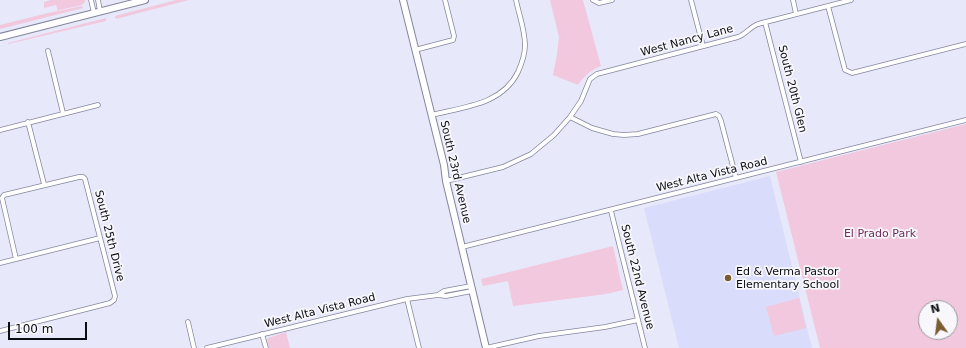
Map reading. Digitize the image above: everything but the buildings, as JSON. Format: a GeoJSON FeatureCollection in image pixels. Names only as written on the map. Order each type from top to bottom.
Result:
{"type":"FeatureCollection","features":[{"type":"Feature","properties":{"kind":"street"},"geometry":{"type":"LineString","coordinates":[[91,0],[97,12]]}},
{"type":"Feature","properties":{"kind":"street"},"geometry":{"type":"LineString","coordinates":[[97,12],[98,0]]}},
{"type":"Feature","properties":{"kind":"street"},"geometry":{"type":"LineString","coordinates":[[0,37],[144,0]]}},
{"type":"Feature","properties":{"kind":"street","name":"South 23rd Avenue"},"geometry":{"type":"LineString","coordinates":[[403,0],[444,165],[446,182],[486,348]]}},
{"type":"Feature","properties":{"kind":"street"},"geometry":{"type":"LineString","coordinates":[[415,50],[453,40],[454,36],[445,0]]}},
{"type":"Feature","properties":{"kind":"street"},"geometry":{"type":"LineString","coordinates":[[431,115],[483,103],[494,98],[509,85],[515,77],[524,57],[525,46],[516,0]]}},
{"type":"Feature","properties":{"kind":"street"},"geometry":{"type":"LineString","coordinates":[[593,0],[599,3],[612,0]]}},
{"type":"Feature","properties":{"kind":"street"},"geometry":{"type":"LineString","coordinates":[[691,0],[703,46]]}},
{"type":"Feature","properties":{"kind":"street"},"geometry":{"type":"LineString","coordinates":[[793,0],[796,14]]}},
{"type":"Feature","properties":{"kind":"street","name":"West Nancy Lane"},"geometry":{"type":"LineString","coordinates":[[446,182],[502,167],[531,154],[554,136],[570,117],[580,101],[590,79],[595,75],[738,37],[755,25],[851,0]]}},
{"type":"Feature","properties":{"kind":"street"},"geometry":{"type":"LineString","coordinates":[[828,6],[845,70],[852,72],[966,44]]}},
{"type":"Feature","properties":{"kind":"street","name":"South 20th Glen"},"geometry":{"type":"LineString","coordinates":[[766,22],[801,162]]}},
{"type":"Feature","properties":{"kind":"street"},"geometry":{"type":"LineString","coordinates":[[48,51],[64,113]]}},
{"type":"Feature","properties":{"kind":"street"},"geometry":{"type":"LineString","coordinates":[[0,130],[98,104]]}},
{"type":"Feature","properties":{"kind":"street"},"geometry":{"type":"LineString","coordinates":[[570,117],[592,128],[613,134],[624,135],[638,134],[716,114],[719,116],[721,121],[736,178]]}},
{"type":"Feature","properties":{"kind":"street","name":"West Alta Vista Road"},"geometry":{"type":"LineString","coordinates":[[462,247],[611,211],[966,120]]}},
{"type":"Feature","properties":{"kind":"street"},"geometry":{"type":"LineString","coordinates":[[16,259],[2,198],[4,195],[44,184],[28,122]]}},
{"type":"Feature","properties":{"kind":"street","name":"South 25th Drive"},"geometry":{"type":"LineString","coordinates":[[0,331],[110,303],[114,300],[115,296],[85,179],[83,177],[79,177],[44,184]]}},
{"type":"Feature","properties":{"kind":"street","name":"South 22nd Avenue"},"geometry":{"type":"LineString","coordinates":[[611,211],[645,348]]}},
{"type":"Feature","properties":{"kind":"street"},"geometry":{"type":"LineString","coordinates":[[0,263],[100,238]]}},
{"type":"Feature","properties":{"kind":"street","name":"West Alta Vista Road"},"geometry":{"type":"LineString","coordinates":[[206,348],[407,299],[438,295],[444,291],[471,288]]}},
{"type":"Feature","properties":{"kind":"street"},"geometry":{"type":"LineString","coordinates":[[407,299],[419,348]]}},
{"type":"Feature","properties":{"kind":"street"},"geometry":{"type":"LineString","coordinates":[[486,348],[539,336],[605,327],[638,320]]}},
{"type":"Feature","properties":{"kind":"street"},"geometry":{"type":"LineString","coordinates":[[188,322],[194,348]]}},
{"type":"Feature","properties":{"kind":"street"},"geometry":{"type":"LineString","coordinates":[[262,334],[266,348]]}},
{"type":"Feature","properties":{"kind":"shaded area","name":"Ed & Verma Pastor Elementary School"},"geometry":{"type":"Polygon","coordinates":[[[770,176],[812,348],[679,348],[644,208],[770,176]]]}},
{"type":"Feature","properties":{"kind":"green space"},"geometry":{"type":"Polygon","coordinates":[[[51,0],[85,0],[85,2],[82,5],[58,11],[56,5],[44,8],[44,2],[51,0]]]}},
{"type":"Feature","properties":{"kind":"green space"},"geometry":{"type":"Polygon","coordinates":[[[176,0],[189,0],[116,19],[115,16],[176,0]]]}},
{"type":"Feature","properties":{"kind":"green space"},"geometry":{"type":"Polygon","coordinates":[[[550,0],[583,0],[601,66],[588,73],[578,85],[553,75],[559,37],[550,0]]]}},
{"type":"Feature","properties":{"kind":"green space"},"geometry":{"type":"Polygon","coordinates":[[[82,6],[83,8],[0,29],[0,25],[82,6]]]}},
{"type":"Feature","properties":{"kind":"green space"},"geometry":{"type":"Polygon","coordinates":[[[106,18],[106,21],[8,44],[8,43],[106,18]]]}},
{"type":"Feature","properties":{"kind":"green space","name":"El Prado Park"},"geometry":{"type":"Polygon","coordinates":[[[966,124],[966,348],[820,348],[776,172],[966,124]]]}},
{"type":"Feature","properties":{"kind":"green space"},"geometry":{"type":"Polygon","coordinates":[[[613,246],[623,290],[606,294],[513,306],[508,281],[483,286],[481,279],[613,246]]]}},
{"type":"Feature","properties":{"kind":"green space"},"geometry":{"type":"Polygon","coordinates":[[[799,298],[806,328],[774,336],[766,307],[799,298]]]}},
{"type":"Feature","properties":{"kind":"green space"},"geometry":{"type":"Polygon","coordinates":[[[286,332],[290,348],[269,348],[268,338],[286,332]]]}},
{"type":"Feature","properties":{"kind":"place","name":"Ed & Verma Pastor Elementary School"},"geometry":{"type":"Point","coordinates":[728,278]}}]}
